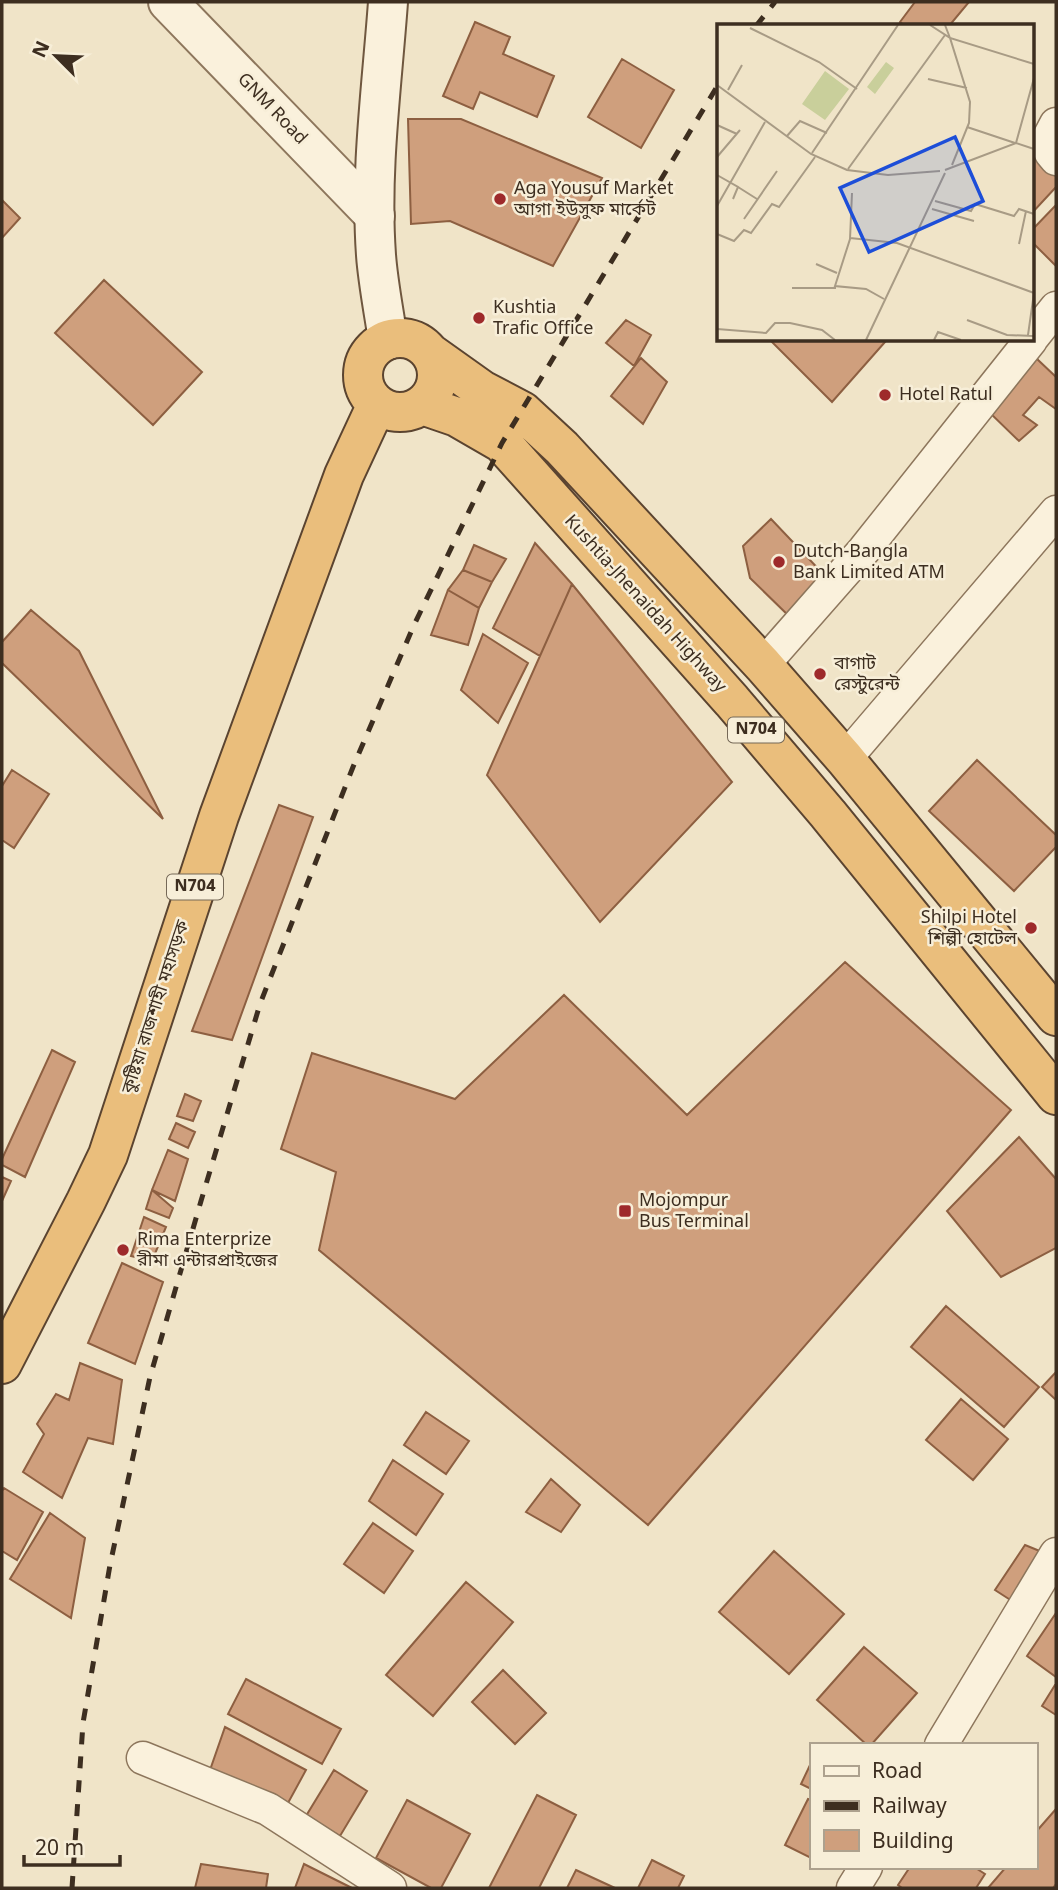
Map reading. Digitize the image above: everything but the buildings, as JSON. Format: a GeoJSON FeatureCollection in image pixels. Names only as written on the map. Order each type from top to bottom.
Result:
{"type":"FeatureCollection","features":[{"type":"Feature","properties":{"kind":"highway"},"geometry":{"type":"LineString","coordinates":[[397,338],[415,341],[435,361],[438,373],[436,386],[422,405],[410,411],[387,410],[370,397],[366,388],[364,369],[372,351],[388,340],[397,338]]}},
{"type":"Feature","properties":{"kind":"highway","name":"N704"},"geometry":{"type":"LineString","coordinates":[[430,354],[482,390],[522,411],[562,448],[763,665],[845,759],[1056,1016]]}},
{"type":"Feature","properties":{"kind":"highway","name":"কুষ্টিয়া রাজশাহী মহাসড়ক"},"geometry":{"type":"LineString","coordinates":[[2,1364],[108,1155],[219,816],[344,475],[377,404]]}},
{"type":"Feature","properties":{"kind":"highway","name":"Kushtia-Jhenaidah Highway"},"geometry":{"type":"LineString","coordinates":[[422,405],[457,417],[502,443],[732,701],[828,814],[1056,1095]]}},
{"type":"Feature","properties":{"kind":"highway"},"geometry":{"type":"LineString","coordinates":[[656,616],[686,582]]}},
{"type":"Feature","properties":{"kind":"highway"},"geometry":{"type":"LineString","coordinates":[[919,927],[955,893]]}},
{"type":"Feature","properties":{"kind":"main road","name":"GNM Road"},"geometry":{"type":"LineString","coordinates":[[168,2],[375,216]]}},
{"type":"Feature","properties":{"kind":"main road"},"geometry":{"type":"LineString","coordinates":[[388,2],[376,159],[375,216],[376,255],[388,340]]}},
{"type":"Feature","properties":{"kind":"street"},"geometry":{"type":"LineString","coordinates":[[1056,124],[1046,143],[1056,159]]}},
{"type":"Feature","properties":{"kind":"street"},"geometry":{"type":"LineString","coordinates":[[1034,335],[1056,308]]}},
{"type":"Feature","properties":{"kind":"street"},"geometry":{"type":"LineString","coordinates":[[763,665],[864,550],[1029,341]]}},
{"type":"Feature","properties":{"kind":"street"},"geometry":{"type":"LineString","coordinates":[[845,759],[1056,512]]}},
{"type":"Feature","properties":{"kind":"street"},"geometry":{"type":"LineString","coordinates":[[942,1743],[1056,1555]]}},
{"type":"Feature","properties":{"kind":"street"},"geometry":{"type":"LineString","coordinates":[[143,1758],[268,1809],[390,1888]]}},
{"type":"Feature","properties":{"kind":"street"},"geometry":{"type":"LineString","coordinates":[[853,1888],[865,1869]]}},
{"type":"Feature","properties":{"kind":"railway"},"geometry":{"type":"LineString","coordinates":[[758,24],[775,2]]}},
{"type":"Feature","properties":{"kind":"railway"},"geometry":{"type":"LineString","coordinates":[[72,1888],[83,1723],[110,1565],[150,1377],[260,1004],[353,767],[414,625],[502,443],[717,87]]}},
{"type":"Feature","properties":{"kind":"place","name":"Aga Yousuf Market আগা ইউসুফ মার্কেট"},"geometry":{"type":"Point","coordinates":[500,199]}},
{"type":"Feature","properties":{"kind":"place","name":"Kushtia Trafic Office"},"geometry":{"type":"Point","coordinates":[479,318]}},
{"type":"Feature","properties":{"kind":"place","name":"Hotel Ratul"},"geometry":{"type":"Point","coordinates":[885,395]}},
{"type":"Feature","properties":{"kind":"place","name":"Dutch-Bangla Bank Limited ATM"},"geometry":{"type":"Point","coordinates":[779,562]}},
{"type":"Feature","properties":{"kind":"place","name":"বাগাট রেস্টুরেন্ট"},"geometry":{"type":"Point","coordinates":[820,674]}},
{"type":"Feature","properties":{"kind":"place","name":"Shilpi Hotel শিল্পী হোটেল"},"geometry":{"type":"Point","coordinates":[1031,928]}},
{"type":"Feature","properties":{"kind":"place","name":"Mojompur Bus Terminal"},"geometry":{"type":"Point","coordinates":[625,1211]}},
{"type":"Feature","properties":{"kind":"place","name":"Rima Enterprize রীমা এন্টারপ্রাইজের"},"geometry":{"type":"Point","coordinates":[123,1250]}}]}
